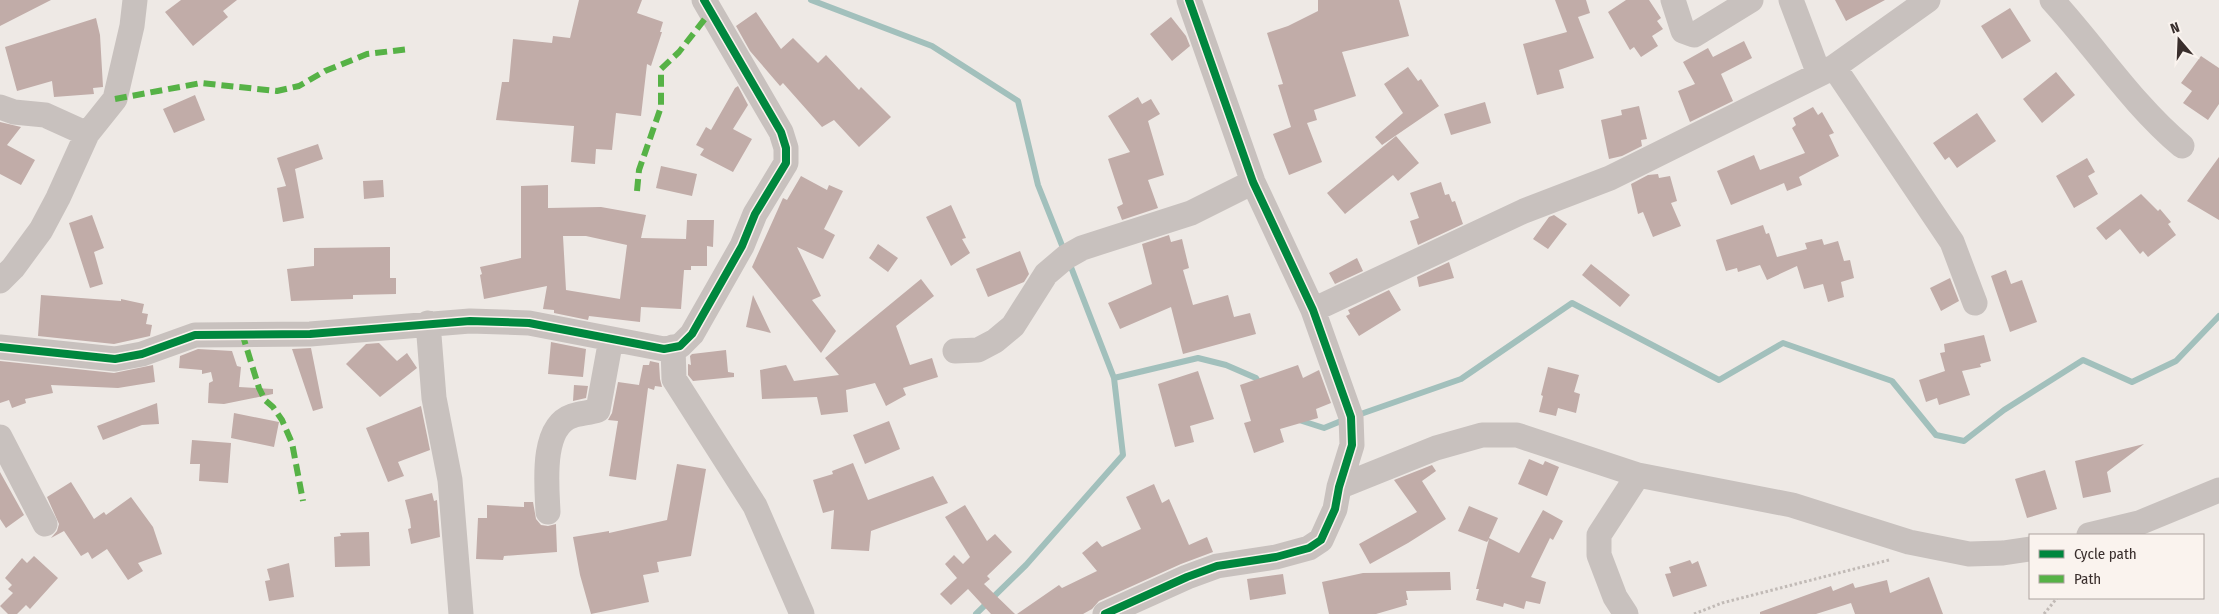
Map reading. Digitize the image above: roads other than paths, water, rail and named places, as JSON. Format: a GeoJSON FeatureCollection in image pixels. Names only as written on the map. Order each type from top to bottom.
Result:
{"type":"FeatureCollection","features":[{"type":"Feature","properties":{"kind":"street"},"geometry":{"type":"LineString","coordinates":[[0,281],[13,268],[40,230],[58,198],[87,134],[115,99],[132,26],[135,0]]}},
{"type":"Feature","properties":{"kind":"street"},"geometry":{"type":"LineString","coordinates":[[0,347],[115,359],[142,354],[195,334],[310,334],[470,321],[529,323],[664,349],[680,346],[692,334],[742,246],[755,214],[786,163],[786,148],[781,132],[704,0]]}},
{"type":"Feature","properties":{"kind":"street"},"geometry":{"type":"LineString","coordinates":[[1105,614],[1187,577],[1217,566],[1276,557],[1309,548],[1321,540],[1335,510],[1339,487],[1352,445],[1351,417],[1313,310],[1253,182],[1189,0]]}},
{"type":"Feature","properties":{"kind":"street"},"geometry":{"type":"LineString","coordinates":[[1673,0],[1683,30],[1694,35],[1751,0]]}},
{"type":"Feature","properties":{"kind":"street"},"geometry":{"type":"LineString","coordinates":[[1791,0],[1826,71],[1952,242],[1975,303]]}},
{"type":"Feature","properties":{"kind":"street"},"geometry":{"type":"LineString","coordinates":[[2052,0],[2150,116],[2182,146]]}},
{"type":"Feature","properties":{"kind":"street"},"geometry":{"type":"LineString","coordinates":[[1313,310],[1524,212],[1610,178],[1826,71],[1921,2]]}},
{"type":"Feature","properties":{"kind":"street"},"geometry":{"type":"LineString","coordinates":[[0,107],[14,112],[45,116],[87,134]]}},
{"type":"Feature","properties":{"kind":"street"},"geometry":{"type":"LineString","coordinates":[[955,351],[978,350],[995,341],[1012,326],[1046,274],[1066,257],[1082,248],[1191,213],[1253,182]]}},
{"type":"Feature","properties":{"kind":"street"},"geometry":{"type":"LineString","coordinates":[[428,323],[434,398],[450,480],[461,614]]}},
{"type":"Feature","properties":{"kind":"street"},"geometry":{"type":"LineString","coordinates":[[548,512],[546,474],[548,450],[554,434],[563,421],[570,416],[598,410],[611,339]]}},
{"type":"Feature","properties":{"kind":"street"},"geometry":{"type":"LineString","coordinates":[[673,347],[674,378],[755,506],[802,614]]}},
{"type":"Feature","properties":{"kind":"street"},"geometry":{"type":"LineString","coordinates":[[1339,487],[1436,448],[1482,435],[1517,435],[1638,475],[1792,505],[1909,542],[1970,554],[2003,553],[2029,549]]}},
{"type":"Feature","properties":{"kind":"street"},"geometry":{"type":"LineString","coordinates":[[0,438],[45,524]]}},
{"type":"Feature","properties":{"kind":"street"},"geometry":{"type":"LineString","coordinates":[[1626,614],[1615,597],[1599,555],[1598,535],[1638,475]]}},
{"type":"Feature","properties":{"kind":"street"},"geometry":{"type":"LineString","coordinates":[[2093,534],[2139,523],[2219,490]]}},
{"type":"Feature","properties":{"kind":"waterway"},"geometry":{"type":"LineString","coordinates":[[811,0],[932,46],[1018,101],[1038,185],[1065,253]]}},
{"type":"Feature","properties":{"kind":"waterway"},"geometry":{"type":"LineString","coordinates":[[976,614],[1026,565],[1123,455],[1114,378],[1069,262]]}},
{"type":"Feature","properties":{"kind":"waterway"},"geometry":{"type":"LineString","coordinates":[[1355,416],[1461,379],[1572,303],[1719,380],[1783,343],[1892,381],[1936,435],[1964,441],[2004,410],[2083,360],[2132,382],[2176,361],[2219,316]]}},
{"type":"Feature","properties":{"kind":"waterway"},"geometry":{"type":"LineString","coordinates":[[1114,378],[1198,358],[1226,365],[1256,378],[1260,385]]}},
{"type":"Feature","properties":{"kind":"waterway"},"geometry":{"type":"LineString","coordinates":[[1296,419],[1324,428],[1346,419]]}}]}
